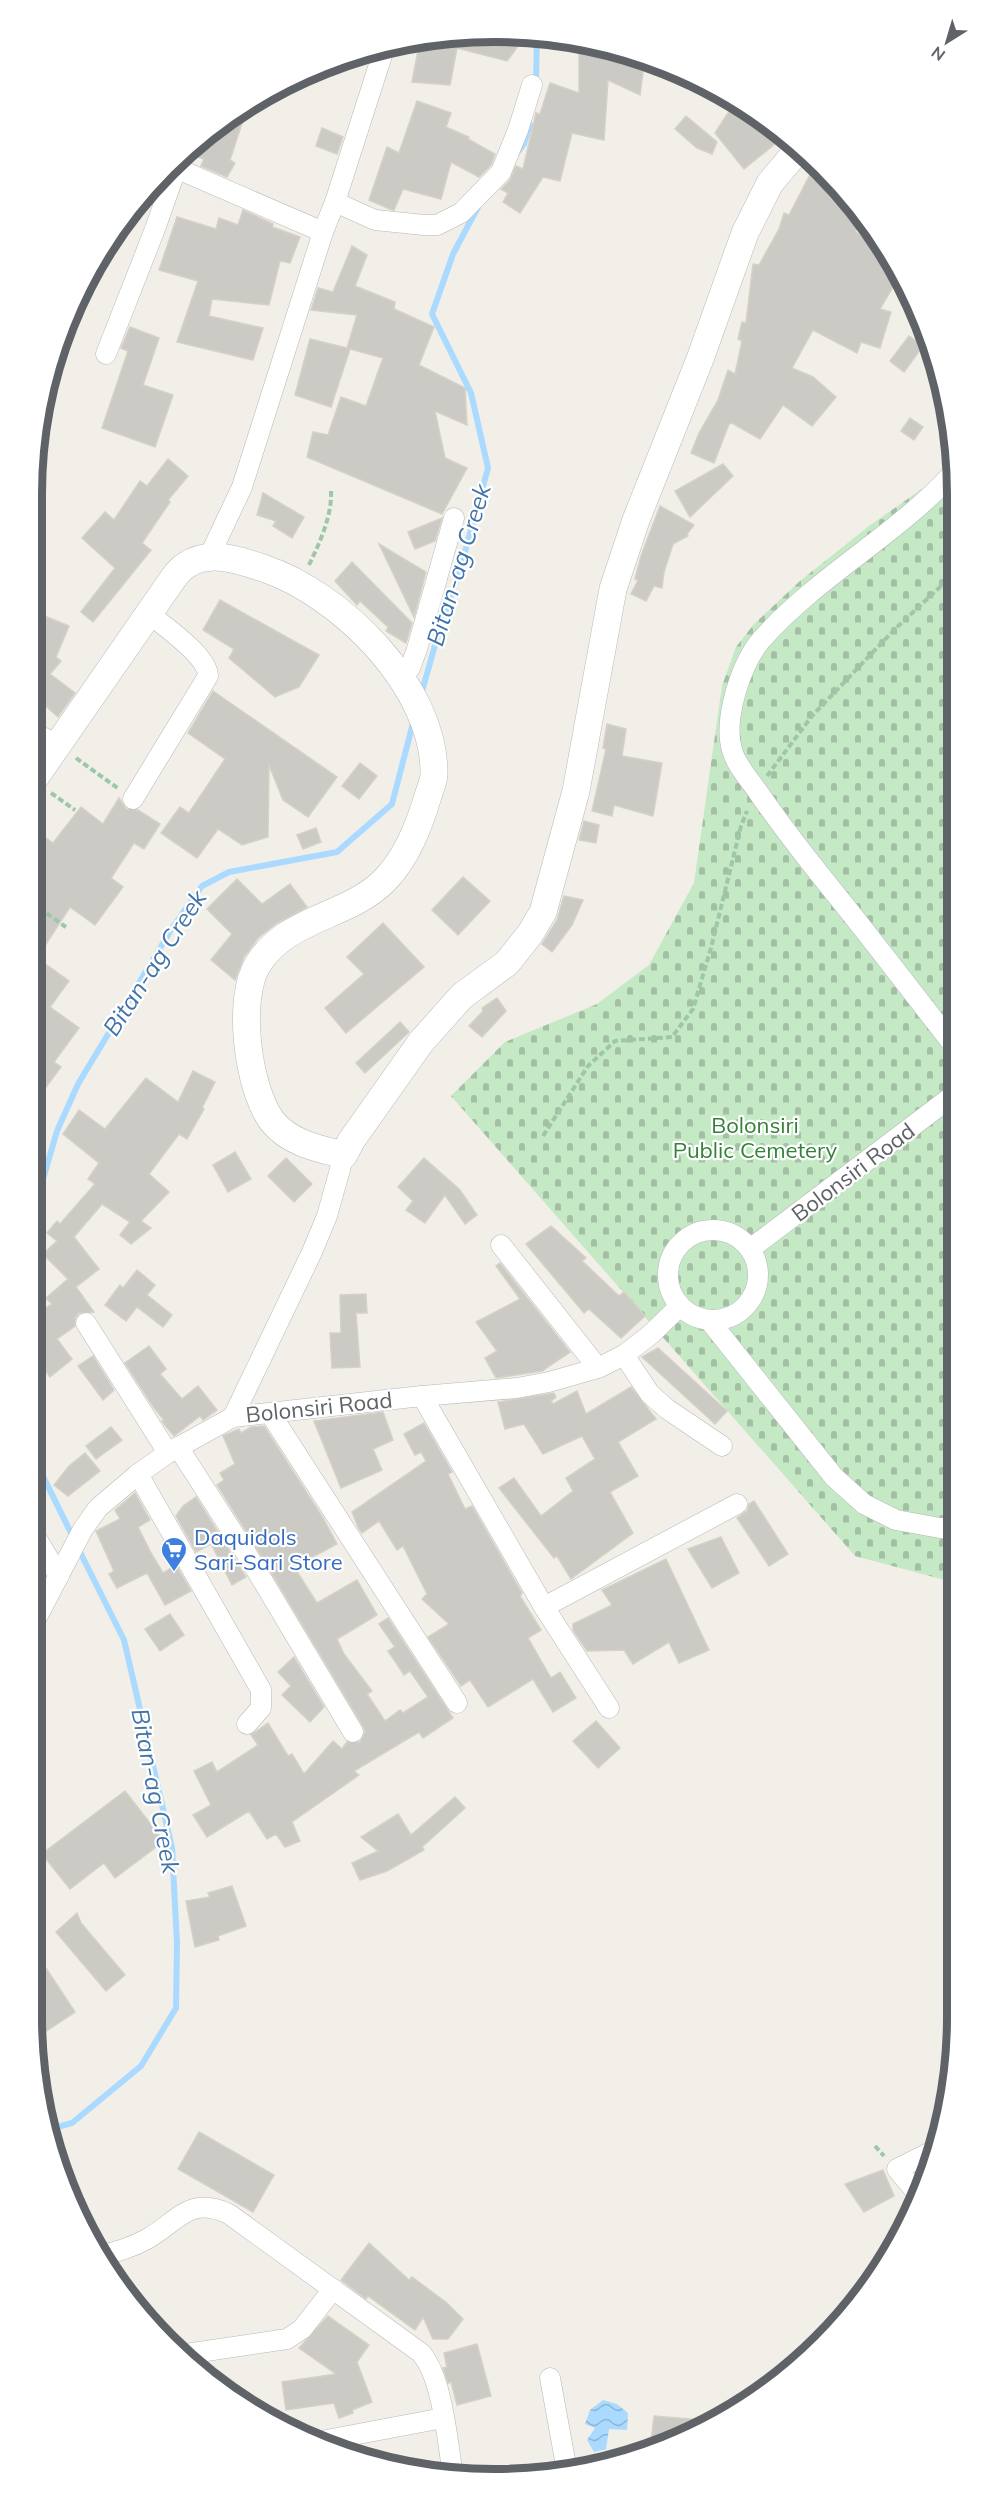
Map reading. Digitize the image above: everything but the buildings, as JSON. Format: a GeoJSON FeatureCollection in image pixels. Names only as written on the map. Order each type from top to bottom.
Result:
{"type":"FeatureCollection","features":[{"type":"Feature","properties":{"kind":"main road"},"geometry":{"type":"LineString","coordinates":[[42,766],[148,613],[185,566],[209,557],[232,558],[283,575],[327,602],[354,625],[411,695],[426,729],[434,775],[420,826],[386,879],[342,909],[301,925],[276,945],[257,964],[249,989],[248,1059],[261,1099],[272,1121],[306,1145],[344,1155],[351,1141],[421,1042],[462,996],[507,963],[530,934],[543,912],[576,791],[613,589],[633,530],[700,359],[746,233],[770,183],[794,155]]}},
{"type":"Feature","properties":{"kind":"street"},"geometry":{"type":"LineString","coordinates":[[209,557],[242,487],[323,232],[382,56]]}},
{"type":"Feature","properties":{"kind":"street"},"geometry":{"type":"LineString","coordinates":[[335,202],[375,220],[424,225],[437,225],[460,213],[501,172],[518,130],[532,85]]}},
{"type":"Feature","properties":{"kind":"street"},"geometry":{"type":"LineString","coordinates":[[183,167],[323,232]]}},
{"type":"Feature","properties":{"kind":"street"},"geometry":{"type":"LineString","coordinates":[[106,354],[170,180]]}},
{"type":"Feature","properties":{"kind":"street"},"geometry":{"type":"LineString","coordinates":[[947,480],[896,526],[801,600],[760,641],[744,668],[736,693],[728,734],[732,751],[784,831],[947,1037]]}},
{"type":"Feature","properties":{"kind":"street"},"geometry":{"type":"LineString","coordinates":[[411,695],[410,668],[454,518]]}},
{"type":"Feature","properties":{"kind":"street"},"geometry":{"type":"LineString","coordinates":[[133,800],[208,676],[208,669],[197,655],[148,613]]}},
{"type":"Feature","properties":{"kind":"street"},"geometry":{"type":"LineString","coordinates":[[42,737],[56,744]]}},
{"type":"Feature","properties":{"kind":"street","name":"Bolonsiri Road"},"geometry":{"type":"LineString","coordinates":[[750,1249],[947,1100]]}},
{"type":"Feature","properties":{"kind":"street"},"geometry":{"type":"LineString","coordinates":[[233,1417],[312,1252],[327,1216],[344,1155]]}},
{"type":"Feature","properties":{"kind":"street"},"geometry":{"type":"LineString","coordinates":[[717,1230],[730,1233],[750,1249],[756,1261],[757,1286],[752,1298],[744,1308],[734,1316],[721,1320],[709,1320],[696,1317],[680,1306],[670,1289],[668,1277],[669,1264],[674,1252],[682,1242],[692,1235],[717,1230]]}},
{"type":"Feature","properties":{"kind":"street"},"geometry":{"type":"LineString","coordinates":[[501,1245],[598,1368]]}},
{"type":"Feature","properties":{"kind":"street","name":"Bolonsiri Road"},"geometry":{"type":"LineString","coordinates":[[42,1609],[83,1528],[98,1508],[138,1474],[173,1450],[233,1417],[517,1388],[549,1382],[598,1368],[624,1355],[650,1335],[680,1306]]}},
{"type":"Feature","properties":{"kind":"street"},"geometry":{"type":"LineString","coordinates":[[709,1320],[834,1477],[864,1504],[896,1520],[947,1528]]}},
{"type":"Feature","properties":{"kind":"street"},"geometry":{"type":"LineString","coordinates":[[86,1323],[246,1553],[353,1732]]}},
{"type":"Feature","properties":{"kind":"street"},"geometry":{"type":"LineString","coordinates":[[624,1355],[650,1394],[667,1409],[722,1446]]}},
{"type":"Feature","properties":{"kind":"street"},"geometry":{"type":"LineString","coordinates":[[422,1396],[544,1607],[609,1708]]}},
{"type":"Feature","properties":{"kind":"street"},"geometry":{"type":"LineString","coordinates":[[270,1413],[457,1703]]}},
{"type":"Feature","properties":{"kind":"street"},"geometry":{"type":"LineString","coordinates":[[138,1474],[261,1690],[261,1708],[247,1724]]}},
{"type":"Feature","properties":{"kind":"street"},"geometry":{"type":"LineString","coordinates":[[544,1607],[737,1504]]}},
{"type":"Feature","properties":{"kind":"street"},"geometry":{"type":"LineString","coordinates":[[42,1544],[63,1570]]}},
{"type":"Feature","properties":{"kind":"street"},"geometry":{"type":"LineString","coordinates":[[913,2189],[897,2169],[925,2155]]}},
{"type":"Feature","properties":{"kind":"street"},"geometry":{"type":"LineString","coordinates":[[109,2254],[129,2249],[150,2238],[189,2209],[218,2209],[235,2218],[420,2353],[429,2362],[433,2371],[452,2467]]}},
{"type":"Feature","properties":{"kind":"street"},"geometry":{"type":"LineString","coordinates":[[192,2353],[287,2338],[302,2329],[333,2289]]}},
{"type":"Feature","properties":{"kind":"street"},"geometry":{"type":"LineString","coordinates":[[550,2378],[566,2463]]}},
{"type":"Feature","properties":{"kind":"street"},"geometry":{"type":"LineString","coordinates":[[332,2439],[443,2418]]}},
{"type":"Feature","properties":{"kind":"path"},"geometry":{"type":"LineString","coordinates":[[300,585],[326,525],[332,503],[331,491]]}},
{"type":"Feature","properties":{"kind":"path"},"geometry":{"type":"LineString","coordinates":[[543,1136],[588,1066],[615,1041],[672,1037],[693,1010],[741,826],[756,790],[812,716],[895,629],[947,581]]}},
{"type":"Feature","properties":{"kind":"path"},"geometry":{"type":"LineString","coordinates":[[56,744],[133,800]]}},
{"type":"Feature","properties":{"kind":"path"},"geometry":{"type":"LineString","coordinates":[[42,788],[75,810]]}},
{"type":"Feature","properties":{"kind":"path"},"geometry":{"type":"LineString","coordinates":[[42,910],[66,927]]}},
{"type":"Feature","properties":{"kind":"green space","name":"Bolonsiri Public Cemetery"},"geometry":{"type":"Polygon","coordinates":[[[946,470],[947,1581],[855,1556],[451,1096],[505,1042],[597,1004],[649,965],[694,883],[722,686],[736,647],[754,624],[800,581],[869,526],[946,470]]]}},
{"type":"Feature","properties":{"kind":"water"},"geometry":{"type":"Polygon","coordinates":[[[603,2400],[617,2404],[628,2413],[627,2430],[609,2429],[606,2449],[594,2452],[587,2440],[595,2428],[585,2424],[590,2410],[603,2400]]]}},
{"type":"Feature","properties":{"kind":"waterway","name":"Bitan-ag Creek"},"geometry":{"type":"LineString","coordinates":[[536,82],[537,44]]}},
{"type":"Feature","properties":{"kind":"waterway","name":"Bitan-ag Creek"},"geometry":{"type":"LineString","coordinates":[[517,153],[524,144],[530,125]]}},
{"type":"Feature","properties":{"kind":"waterway","name":"Bitan-ag Creek"},"geometry":{"type":"LineString","coordinates":[[421,695],[462,563],[488,468],[471,393],[432,314],[453,254],[478,207]]}},
{"type":"Feature","properties":{"kind":"waterway","name":"Bitan-ag Creek"},"geometry":{"type":"LineString","coordinates":[[42,1183],[57,1131],[78,1084],[171,930],[202,886],[229,872],[337,852],[392,804],[413,723]]}},
{"type":"Feature","properties":{"kind":"waterway","name":"Bitan-ag Creek"},"geometry":{"type":"LineString","coordinates":[[42,1474],[74,1539]]}},
{"type":"Feature","properties":{"kind":"waterway","name":"Bitan-ag Creek"},"geometry":{"type":"LineString","coordinates":[[56,2127],[72,2123],[141,2066],[176,2008],[177,1943],[172,1848],[124,1640],[78,1548]]}},
{"type":"Feature","properties":{"kind":"place","name":"Daquidols Sari-Sari Store"},"geometry":{"type":"Point","coordinates":[174,1573]}}]}
